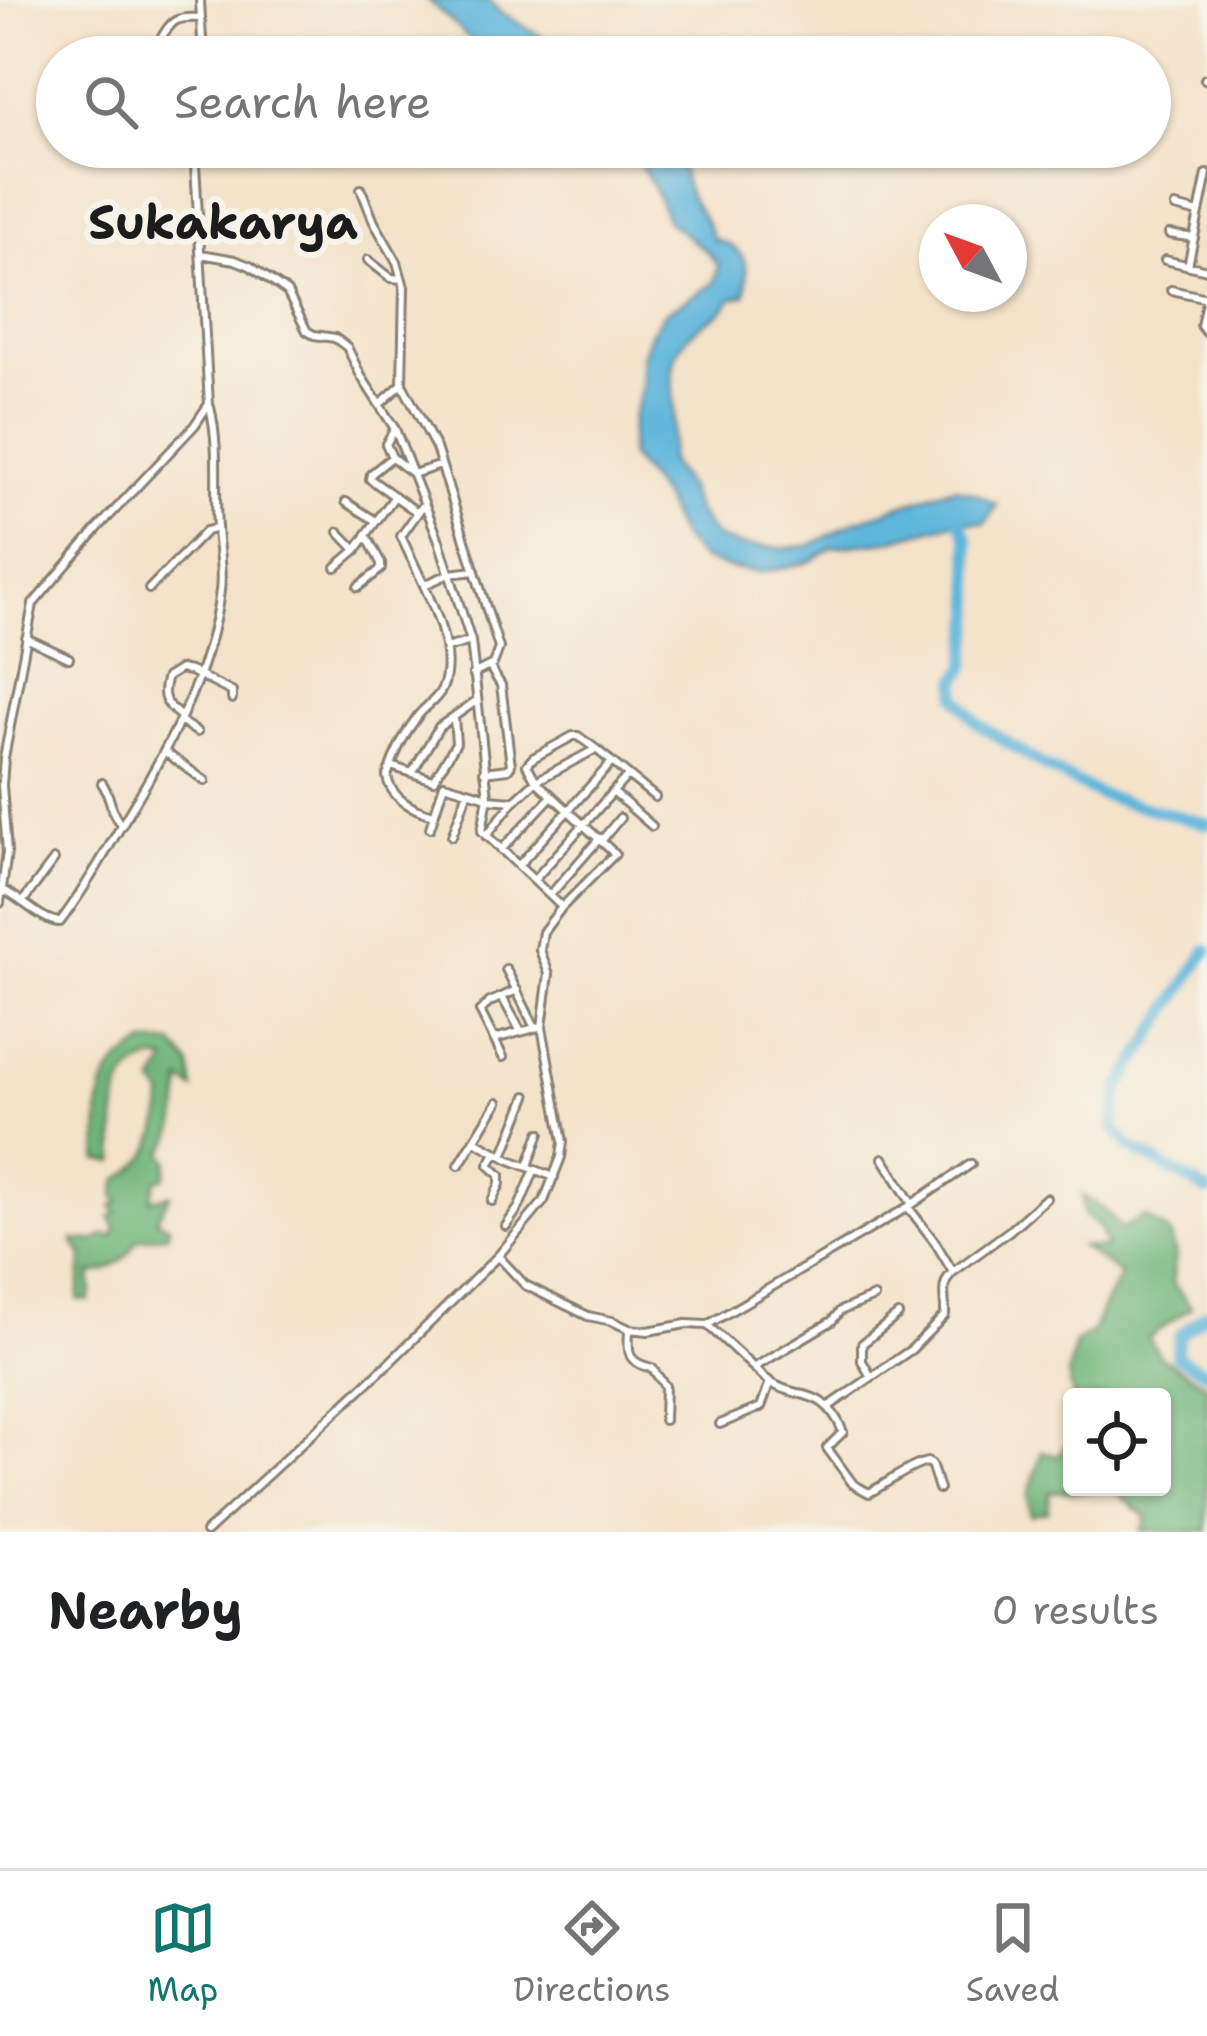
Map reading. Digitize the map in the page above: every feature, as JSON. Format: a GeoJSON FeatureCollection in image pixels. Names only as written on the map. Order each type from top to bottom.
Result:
{"type":"FeatureCollection","features":[{"type":"Feature","properties":{"kind":"street"},"geometry":{"type":"LineString","coordinates":[[200,0],[200,36]]}},
{"type":"Feature","properties":{"kind":"street"},"geometry":{"type":"LineString","coordinates":[[163,36],[181,16],[201,18]]}},
{"type":"Feature","properties":{"kind":"street"},"geometry":{"type":"LineString","coordinates":[[3,890],[50,922],[60,922],[165,752],[198,676],[220,590],[221,552],[195,168]]}},
{"type":"Feature","properties":{"kind":"street"},"geometry":{"type":"LineString","coordinates":[[1188,266],[1206,179],[1190,179]]}},
{"type":"Feature","properties":{"kind":"street"},"geometry":{"type":"LineString","coordinates":[[362,189],[402,279],[402,384],[436,448],[499,648],[489,666],[473,674]]}},
{"type":"Feature","properties":{"kind":"street"},"geometry":{"type":"LineString","coordinates":[[1175,207],[1199,213]]}},
{"type":"Feature","properties":{"kind":"street"},"geometry":{"type":"LineString","coordinates":[[1169,234],[1194,238]]}},
{"type":"Feature","properties":{"kind":"street"},"geometry":{"type":"LineString","coordinates":[[201,254],[236,260],[275,282],[295,305],[307,331],[335,338],[347,347],[395,429],[471,641],[488,798],[481,827],[562,907]]}},
{"type":"Feature","properties":{"kind":"street"},"geometry":{"type":"LineString","coordinates":[[368,260],[391,278],[402,279]]}},
{"type":"Feature","properties":{"kind":"street"},"geometry":{"type":"LineString","coordinates":[[1165,260],[1207,270]]}},
{"type":"Feature","properties":{"kind":"street"},"geometry":{"type":"LineString","coordinates":[[1171,290],[1206,303],[1204,331]]}},
{"type":"Feature","properties":{"kind":"street"},"geometry":{"type":"LineString","coordinates":[[380,404],[402,384]]}},
{"type":"Feature","properties":{"kind":"street"},"geometry":{"type":"LineString","coordinates":[[0,903],[7,852],[4,758],[37,598],[209,404]]}},
{"type":"Feature","properties":{"kind":"street"},"geometry":{"type":"LineString","coordinates":[[395,429],[386,444],[392,457],[412,474]]}},
{"type":"Feature","properties":{"kind":"street"},"geometry":{"type":"LineString","coordinates":[[392,457],[370,478],[417,512]]}},
{"type":"Feature","properties":{"kind":"street"},"geometry":{"type":"LineString","coordinates":[[412,474],[441,465]]}},
{"type":"Feature","properties":{"kind":"street"},"geometry":{"type":"LineString","coordinates":[[336,567],[356,550],[395,496]]}},
{"type":"Feature","properties":{"kind":"street"},"geometry":{"type":"LineString","coordinates":[[346,502],[376,521]]}},
{"type":"Feature","properties":{"kind":"street"},"geometry":{"type":"LineString","coordinates":[[424,504],[401,536],[446,648],[443,687],[415,719],[388,776],[391,791],[410,806],[434,815]]}},
{"type":"Feature","properties":{"kind":"street"},"geometry":{"type":"LineString","coordinates":[[149,589],[190,546],[217,528]]}},
{"type":"Feature","properties":{"kind":"street"},"geometry":{"type":"LineString","coordinates":[[339,532],[356,550]]}},
{"type":"Feature","properties":{"kind":"street"},"geometry":{"type":"LineString","coordinates":[[358,587],[382,566],[366,535]]}},
{"type":"Feature","properties":{"kind":"street"},"geometry":{"type":"LineString","coordinates":[[424,585],[449,574],[475,571]]}},
{"type":"Feature","properties":{"kind":"street"},"geometry":{"type":"LineString","coordinates":[[26,638],[69,658]]}},
{"type":"Feature","properties":{"kind":"street"},"geometry":{"type":"LineString","coordinates":[[446,648],[471,641]]}},
{"type":"Feature","properties":{"kind":"street"},"geometry":{"type":"LineString","coordinates":[[484,772],[511,765],[500,682],[489,666]]}},
{"type":"Feature","properties":{"kind":"street"},"geometry":{"type":"LineString","coordinates":[[197,732],[164,702],[165,682],[172,673],[181,669],[198,676],[232,692],[232,699]]}},
{"type":"Feature","properties":{"kind":"street"},"geometry":{"type":"LineString","coordinates":[[412,773],[433,734],[477,700]]}},
{"type":"Feature","properties":{"kind":"street"},"geometry":{"type":"LineString","coordinates":[[434,780],[456,743],[453,716]]}},
{"type":"Feature","properties":{"kind":"street"},"geometry":{"type":"LineString","coordinates":[[539,1027],[549,974],[541,954],[543,932],[615,854],[536,781],[528,761],[578,736],[655,797]]}},
{"type":"Feature","properties":{"kind":"street"},"geometry":{"type":"LineString","coordinates":[[487,836],[536,781],[596,749]]}},
{"type":"Feature","properties":{"kind":"street"},"geometry":{"type":"LineString","coordinates":[[165,752],[205,781]]}},
{"type":"Feature","properties":{"kind":"street"},"geometry":{"type":"LineString","coordinates":[[519,865],[612,762]]}},
{"type":"Feature","properties":{"kind":"street"},"geometry":{"type":"LineString","coordinates":[[391,766],[488,798],[514,801]]}},
{"type":"Feature","properties":{"kind":"street"},"geometry":{"type":"LineString","coordinates":[[535,879],[628,775]]}},
{"type":"Feature","properties":{"kind":"street"},"geometry":{"type":"LineString","coordinates":[[102,783],[110,795],[114,818],[122,825]]}},
{"type":"Feature","properties":{"kind":"street"},"geometry":{"type":"LineString","coordinates":[[430,828],[444,784]]}},
{"type":"Feature","properties":{"kind":"street"},"geometry":{"type":"LineString","coordinates":[[452,836],[468,791]]}},
{"type":"Feature","properties":{"kind":"street"},"geometry":{"type":"LineString","coordinates":[[613,792],[652,826]]}},
{"type":"Feature","properties":{"kind":"street"},"geometry":{"type":"LineString","coordinates":[[501,850],[553,795]]}},
{"type":"Feature","properties":{"kind":"street"},"geometry":{"type":"LineString","coordinates":[[550,894],[620,818]]}},
{"type":"Feature","properties":{"kind":"street"},"geometry":{"type":"LineString","coordinates":[[23,901],[54,860]]}},
{"type":"Feature","properties":{"kind":"street"},"geometry":{"type":"LineString","coordinates":[[211,1528],[498,1256],[544,1201],[563,1142],[539,1027],[506,969]]}},
{"type":"Feature","properties":{"kind":"street"},"geometry":{"type":"LineString","coordinates":[[503,1057],[480,1011],[517,990]]}},
{"type":"Feature","properties":{"kind":"street"},"geometry":{"type":"LineString","coordinates":[[502,997],[520,1030]]}},
{"type":"Feature","properties":{"kind":"street"},"geometry":{"type":"LineString","coordinates":[[493,1039],[539,1027]]}},
{"type":"Feature","properties":{"kind":"street"},"geometry":{"type":"LineString","coordinates":[[479,1176],[500,1154],[527,1096]]}},
{"type":"Feature","properties":{"kind":"street"},"geometry":{"type":"LineString","coordinates":[[459,1165],[498,1102]]}},
{"type":"Feature","properties":{"kind":"street"},"geometry":{"type":"LineString","coordinates":[[506,1226],[519,1207],[540,1133]]}},
{"type":"Feature","properties":{"kind":"street"},"geometry":{"type":"LineString","coordinates":[[476,1141],[554,1177]]}},
{"type":"Feature","properties":{"kind":"street"},"geometry":{"type":"LineString","coordinates":[[883,1158],[953,1272]]}},
{"type":"Feature","properties":{"kind":"street"},"geometry":{"type":"LineString","coordinates":[[498,1256],[535,1292],[629,1329],[707,1324],[910,1205],[970,1164]]}},
{"type":"Feature","properties":{"kind":"street"},"geometry":{"type":"LineString","coordinates":[[489,1165],[500,1175],[491,1201]]}},
{"type":"Feature","properties":{"kind":"street"},"geometry":{"type":"LineString","coordinates":[[828,1407],[912,1349],[941,1322],[946,1280],[1046,1198]]}},
{"type":"Feature","properties":{"kind":"street"},"geometry":{"type":"LineString","coordinates":[[755,1367],[832,1322],[840,1311],[874,1297]]}},
{"type":"Feature","properties":{"kind":"street"},"geometry":{"type":"LineString","coordinates":[[871,1377],[862,1361],[862,1343],[898,1315]]}},
{"type":"Feature","properties":{"kind":"street"},"geometry":{"type":"LineString","coordinates":[[707,1324],[770,1382],[812,1396],[828,1407],[843,1432],[827,1448],[855,1486],[868,1493],[927,1462],[940,1490]]}},
{"type":"Feature","properties":{"kind":"street"},"geometry":{"type":"LineString","coordinates":[[629,1329],[632,1360],[652,1368],[665,1386],[664,1420]]}},
{"type":"Feature","properties":{"kind":"street"},"geometry":{"type":"LineString","coordinates":[[720,1424],[761,1407],[770,1382]]}},
{"type":"Feature","properties":{"kind":"green space"},"geometry":{"type":"Polygon","coordinates":[[[146,1044],[173,1044],[190,1065],[194,1089],[182,1081],[175,1128],[163,1153],[168,1160],[165,1177],[156,1180],[151,1199],[170,1195],[156,1220],[169,1226],[167,1234],[137,1240],[118,1263],[90,1274],[89,1301],[78,1299],[83,1253],[73,1240],[113,1236],[116,1228],[110,1217],[117,1213],[112,1207],[119,1202],[115,1196],[118,1179],[140,1164],[158,1132],[163,1095],[154,1084],[167,1061],[153,1060],[133,1071],[120,1090],[115,1162],[98,1160],[100,1106],[107,1079],[115,1066],[146,1044]]]}},
{"type":"Feature","properties":{"kind":"green space"},"geometry":{"type":"Polygon","coordinates":[[[1082,1195],[1106,1211],[1121,1229],[1144,1216],[1170,1233],[1176,1255],[1172,1282],[1191,1307],[1148,1338],[1161,1357],[1207,1385],[1207,1532],[1141,1532],[1147,1517],[1121,1496],[1171,1496],[1171,1388],[1071,1388],[1068,1376],[1075,1343],[1092,1333],[1121,1275],[1082,1247],[1106,1248],[1099,1227],[1084,1216],[1082,1195]]]}},
{"type":"Feature","properties":{"kind":"green space"},"geometry":{"type":"Polygon","coordinates":[[[1063,1449],[1063,1492],[1050,1492],[1048,1511],[1030,1515],[1028,1496],[1042,1451],[1058,1456],[1063,1449]]]}},
{"type":"Feature","properties":{"kind":"water"},"geometry":{"type":"Polygon","coordinates":[[[428,0],[489,0],[541,36],[467,36],[428,0]]]}},
{"type":"Feature","properties":{"kind":"water"},"geometry":{"type":"Polygon","coordinates":[[[642,168],[681,168],[712,238],[731,246],[746,266],[745,295],[731,299],[694,330],[676,355],[672,374],[674,421],[669,462],[709,529],[720,540],[743,546],[809,546],[856,521],[954,487],[997,505],[985,523],[961,521],[887,541],[832,547],[811,561],[760,572],[701,559],[680,537],[661,495],[629,456],[632,420],[642,387],[642,356],[650,334],[664,313],[714,283],[719,266],[668,221],[642,168]]]}},
{"type":"Feature","properties":{"kind":"waterway"},"geometry":{"type":"LineString","coordinates":[[956,511],[968,539],[974,611],[957,697],[978,724],[1100,795],[1207,824]]}},
{"type":"Feature","properties":{"kind":"waterway"},"geometry":{"type":"LineString","coordinates":[[1207,950],[1120,1087],[1113,1127],[1129,1146],[1207,1191]]}},
{"type":"Feature","properties":{"kind":"waterway"},"geometry":{"type":"LineString","coordinates":[[1207,1313],[1179,1336],[1176,1356],[1207,1373]]}},
{"type":"Feature","properties":{"kind":"district","name":"Sukakarya"},"geometry":{"type":"Point","coordinates":[223,222]}}]}
